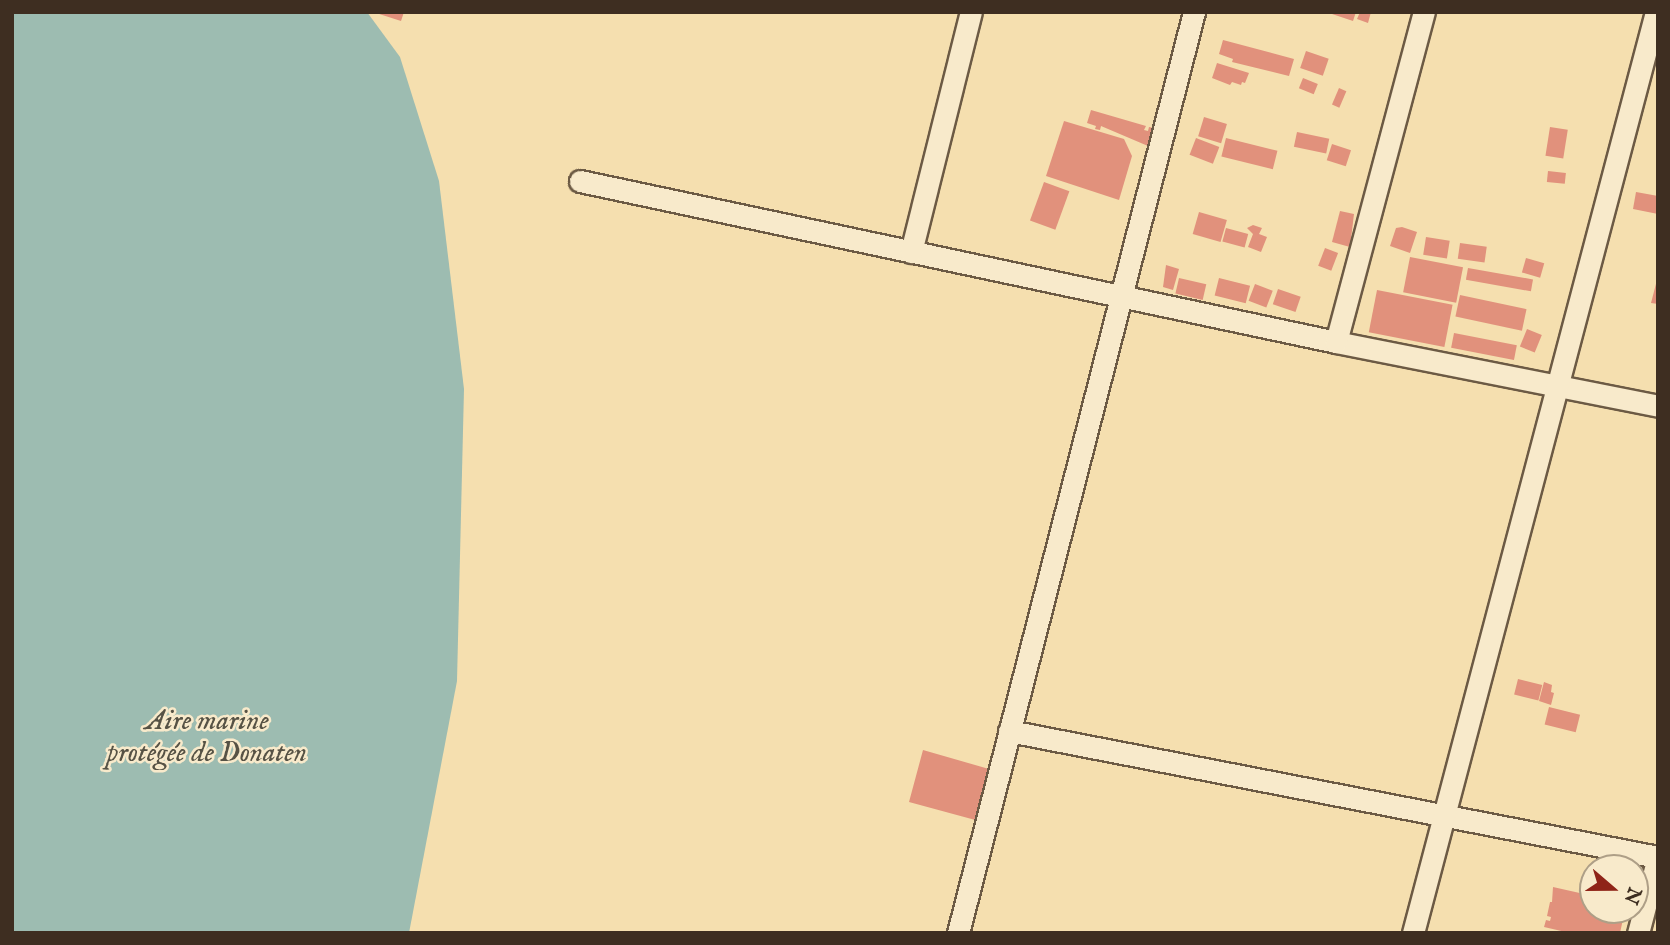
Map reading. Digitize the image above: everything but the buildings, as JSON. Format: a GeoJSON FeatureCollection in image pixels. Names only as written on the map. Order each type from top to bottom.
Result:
{"type":"FeatureCollection","features":[{"type":"Feature","properties":{"kind":"street"},"geometry":{"type":"LineString","coordinates":[[911,252],[971,12]]}},
{"type":"Feature","properties":{"kind":"street"},"geometry":{"type":"LineString","coordinates":[[958,933],[1194,12]]}},
{"type":"Feature","properties":{"kind":"street"},"geometry":{"type":"LineString","coordinates":[[1336,342],[1424,12]]}},
{"type":"Feature","properties":{"kind":"street"},"geometry":{"type":"LineString","coordinates":[[1413,933],[1656,12]]}},
{"type":"Feature","properties":{"kind":"street"},"geometry":{"type":"LineString","coordinates":[[580,181],[1336,342],[1658,406]]}},
{"type":"Feature","properties":{"kind":"street"},"geometry":{"type":"LineString","coordinates":[[1009,731],[1658,857],[1638,933]]}},
{"type":"Feature","properties":{"kind":"water","name":"Aire marine protégée de Donaten"},"geometry":{"type":"Polygon","coordinates":[[[12,12],[367,12],[400,57],[439,181],[464,389],[457,681],[409,933],[12,933],[12,12]]]}}]}
